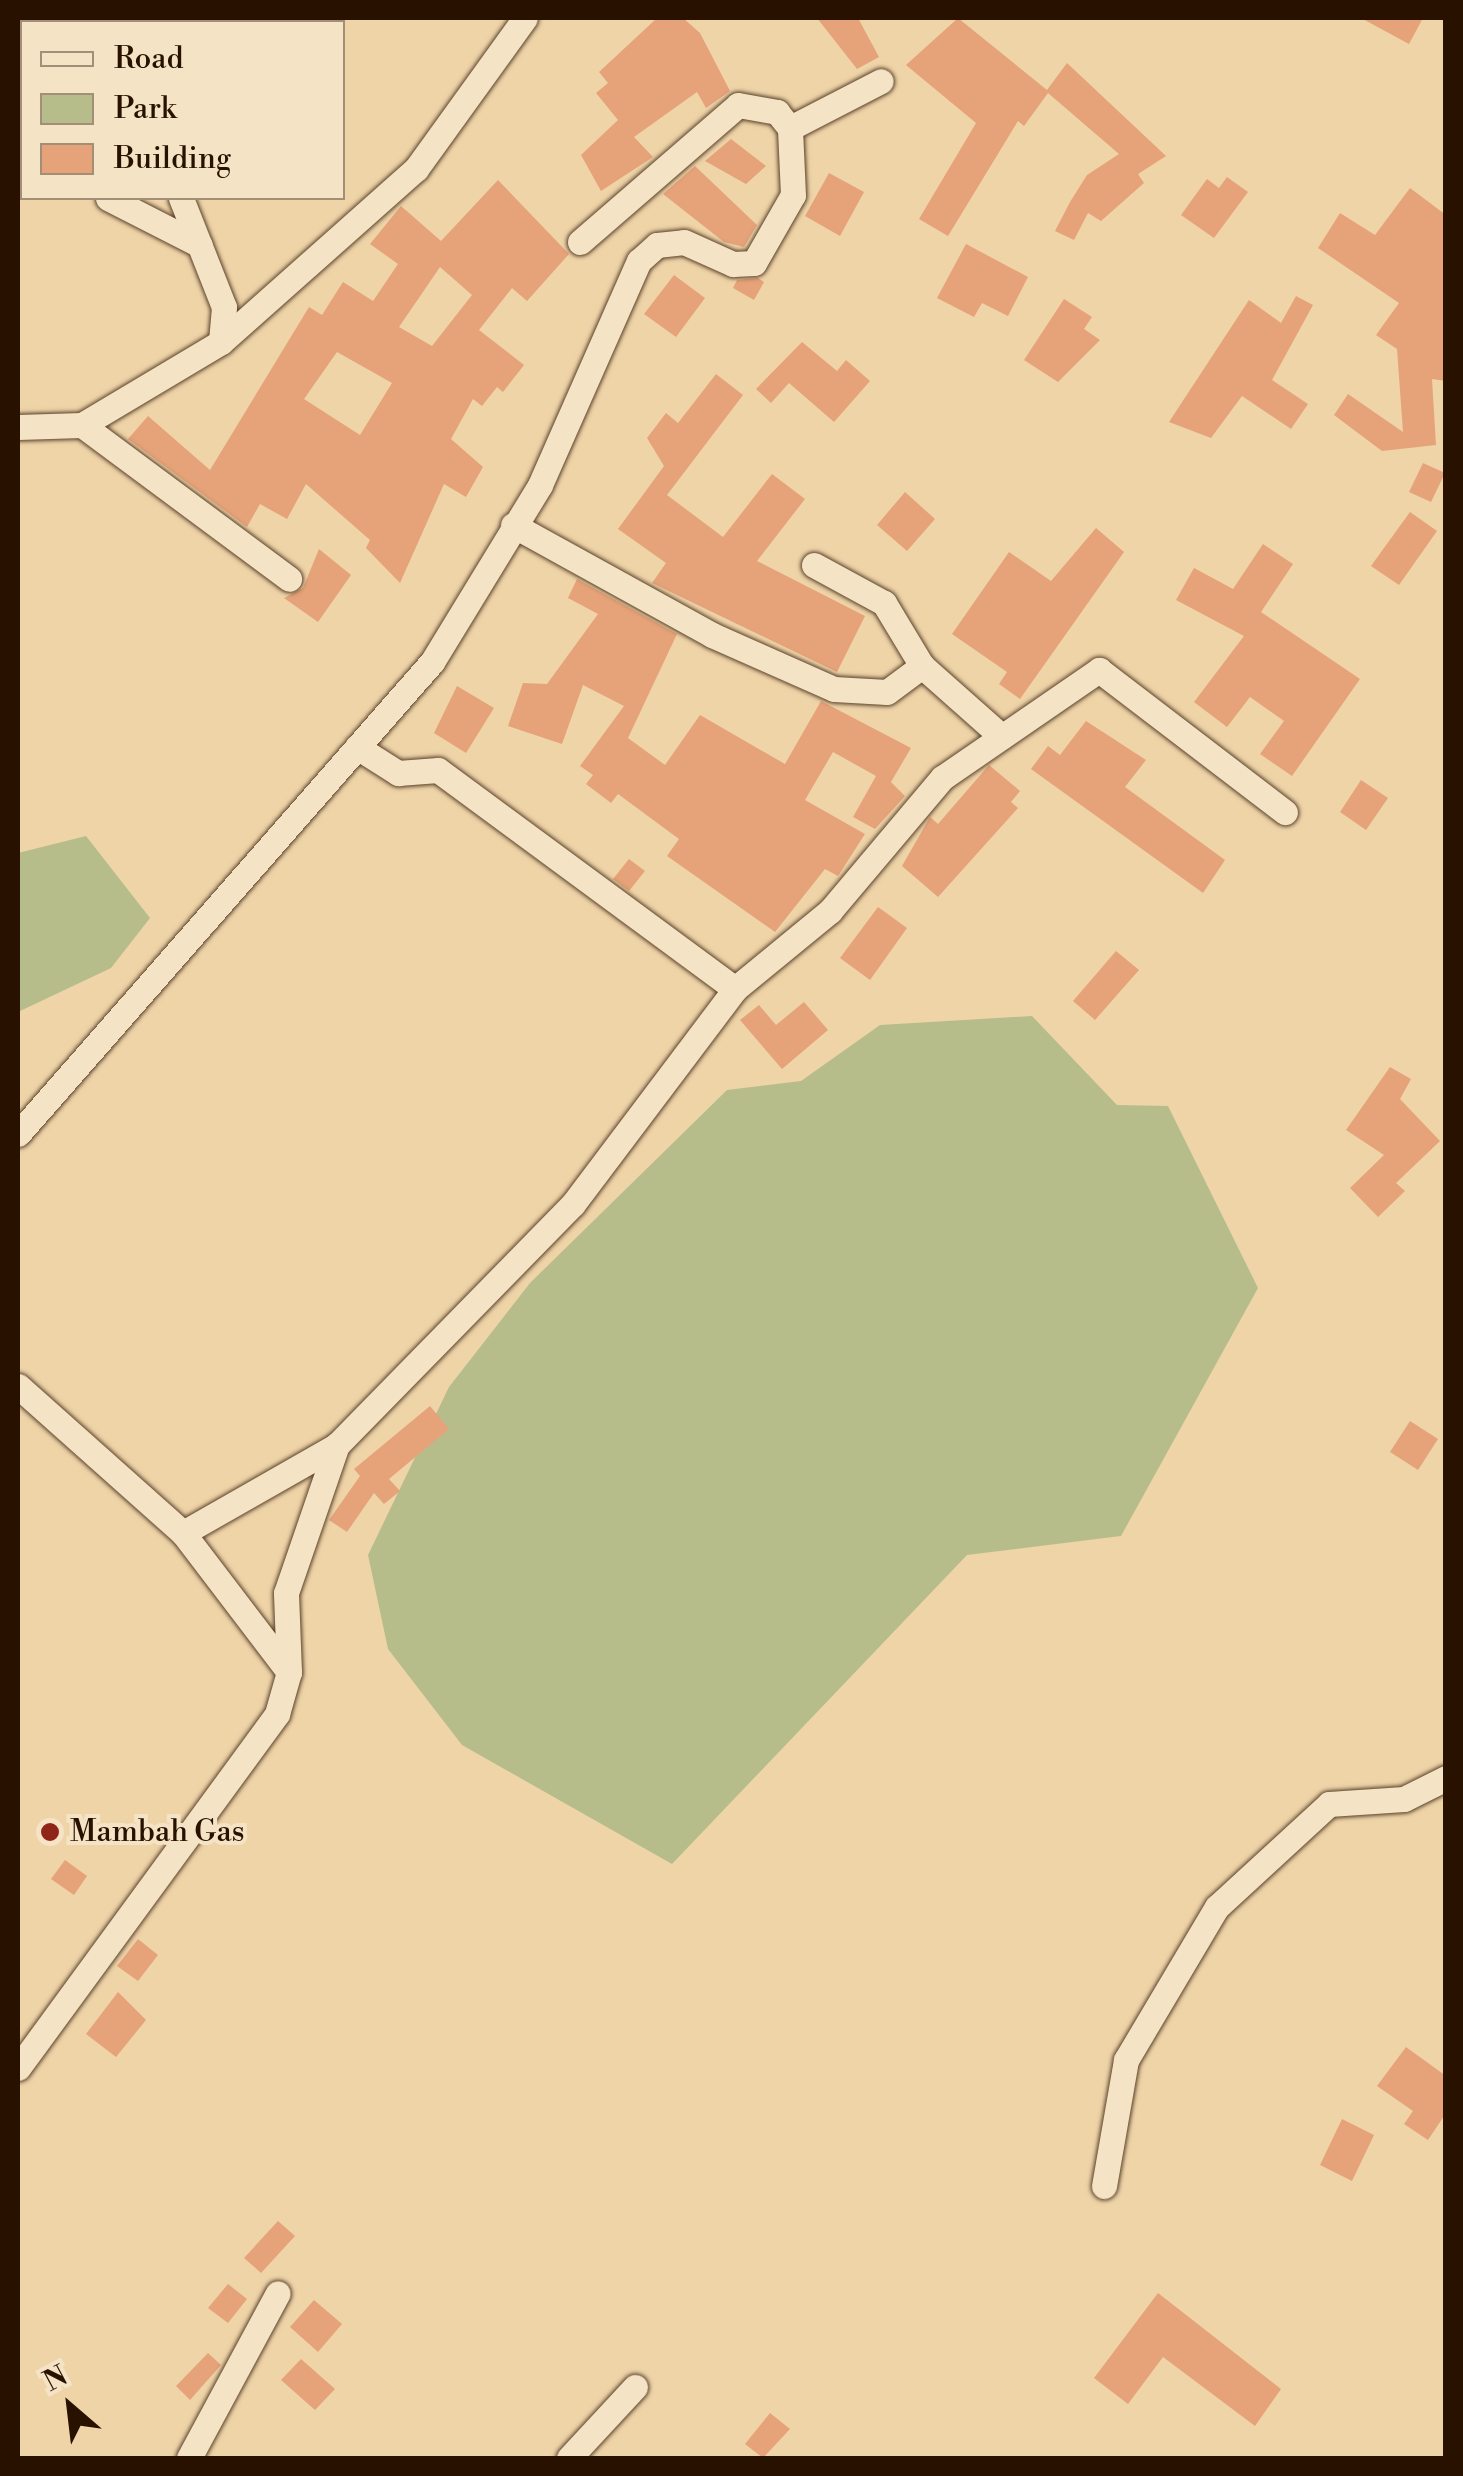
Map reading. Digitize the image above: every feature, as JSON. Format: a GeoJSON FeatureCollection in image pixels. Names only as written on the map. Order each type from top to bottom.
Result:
{"type":"FeatureCollection","features":[{"type":"Feature","properties":{"kind":"street"},"geometry":{"type":"LineString","coordinates":[[18,427],[82,425],[221,342],[416,169],[525,18]]}},
{"type":"Feature","properties":{"kind":"street"},"geometry":{"type":"LineString","coordinates":[[790,128],[881,81]]}},
{"type":"Feature","properties":{"kind":"street"},"geometry":{"type":"LineString","coordinates":[[18,1134],[432,662],[513,525],[640,262],[657,245],[684,242],[734,264],[754,263],[774,238],[793,195],[790,128],[777,112],[738,106],[580,242]]}},
{"type":"Feature","properties":{"kind":"street"},"geometry":{"type":"LineString","coordinates":[[112,200],[200,246]]}},
{"type":"Feature","properties":{"kind":"street"},"geometry":{"type":"LineString","coordinates":[[182,200],[224,307],[221,342]]}},
{"type":"Feature","properties":{"kind":"street"},"geometry":{"type":"LineString","coordinates":[[224,307],[260,308]]}},
{"type":"Feature","properties":{"kind":"street"},"geometry":{"type":"LineString","coordinates":[[82,425],[289,580]]}},
{"type":"Feature","properties":{"kind":"street"},"geometry":{"type":"LineString","coordinates":[[513,525],[712,636],[834,688],[887,692],[922,666]]}},
{"type":"Feature","properties":{"kind":"street"},"geometry":{"type":"LineString","coordinates":[[814,565],[884,603],[922,666],[1001,736]]}},
{"type":"Feature","properties":{"kind":"street"},"geometry":{"type":"LineString","coordinates":[[182,1532],[337,1445],[573,1204],[735,989],[830,911],[942,778],[1099,670],[1285,812]]}},
{"type":"Feature","properties":{"kind":"street"},"geometry":{"type":"LineString","coordinates":[[356,747],[398,772],[438,770],[735,989]]}},
{"type":"Feature","properties":{"kind":"street"},"geometry":{"type":"LineString","coordinates":[[18,1386],[182,1532],[290,1672]]}},
{"type":"Feature","properties":{"kind":"street"},"geometry":{"type":"LineString","coordinates":[[18,2068],[276,1714],[290,1672],[286,1593],[337,1445]]}},
{"type":"Feature","properties":{"kind":"street"},"geometry":{"type":"LineString","coordinates":[[1104,2186],[1126,2060],[1217,1907],[1329,1804],[1404,1800],[1446,1778]]}},
{"type":"Feature","properties":{"kind":"street"},"geometry":{"type":"LineString","coordinates":[[188,2458],[278,2293]]}},
{"type":"Feature","properties":{"kind":"street"},"geometry":{"type":"LineString","coordinates":[[569,2458],[636,2387]]}},
{"type":"Feature","properties":{"kind":"green space"},"geometry":{"type":"Polygon","coordinates":[[[86,836],[150,918],[111,968],[18,1012],[18,853],[86,836]]]}},
{"type":"Feature","properties":{"kind":"green space"},"geometry":{"type":"Polygon","coordinates":[[[1032,1016],[1117,1105],[1168,1106],[1258,1288],[1121,1536],[967,1555],[672,1864],[462,1745],[388,1649],[368,1555],[449,1387],[530,1283],[727,1090],[801,1081],[880,1025],[1032,1016]]]}},
{"type":"Feature","properties":{"kind":"building"},"geometry":{"type":"Polygon","coordinates":[[[657,18],[683,18],[700,33],[730,91],[706,108],[697,92],[634,137],[653,157],[601,191],[581,155],[618,120],[596,93],[608,83],[599,72],[657,18]]]}},
{"type":"Feature","properties":{"kind":"building"},"geometry":{"type":"Polygon","coordinates":[[[817,18],[858,18],[879,57],[857,69],[817,18]]]}},
{"type":"Feature","properties":{"kind":"building"},"geometry":{"type":"Polygon","coordinates":[[[958,18],[1047,90],[1067,63],[1166,156],[1138,174],[1144,183],[1101,221],[1088,213],[1074,240],[1055,231],[1070,202],[1087,175],[1119,154],[1048,93],[1024,126],[1018,121],[948,236],[919,219],[976,123],[906,65],[958,18]]]}},
{"type":"Feature","properties":{"kind":"building"},"geometry":{"type":"Polygon","coordinates":[[[1361,18],[1423,18],[1409,44],[1361,18]]]}},
{"type":"Feature","properties":{"kind":"building"},"geometry":{"type":"Polygon","coordinates":[[[731,139],[766,166],[746,184],[705,161],[731,139]]]}},
{"type":"Feature","properties":{"kind":"building"},"geometry":{"type":"Polygon","coordinates":[[[695,166],[757,225],[744,247],[724,242],[663,194],[695,166]]]}},
{"type":"Feature","properties":{"kind":"building"},"geometry":{"type":"Polygon","coordinates":[[[829,173],[864,192],[840,236],[805,216],[829,173]]]}},
{"type":"Feature","properties":{"kind":"building"},"geometry":{"type":"Polygon","coordinates":[[[1227,177],[1248,192],[1214,238],[1181,215],[1207,179],[1219,188],[1227,177]]]}},
{"type":"Feature","properties":{"kind":"building"},"geometry":{"type":"Polygon","coordinates":[[[498,180],[569,254],[527,301],[512,288],[479,330],[524,365],[503,392],[497,387],[482,406],[473,399],[451,439],[483,467],[466,497],[444,484],[400,583],[366,548],[370,540],[306,484],[287,519],[260,504],[247,527],[128,439],[148,416],[210,470],[309,307],[322,315],[343,282],[373,301],[398,264],[370,244],[401,206],[441,241],[498,180]],[[440,267],[399,327],[432,346],[472,295],[440,267]],[[337,352],[304,399],[360,435],[392,383],[337,352]]]}},
{"type":"Feature","properties":{"kind":"building"},"geometry":{"type":"Polygon","coordinates":[[[1410,188],[1446,215],[1446,381],[1432,379],[1436,445],[1382,451],[1334,415],[1348,394],[1403,432],[1397,349],[1376,335],[1399,303],[1318,248],[1340,213],[1375,235],[1410,188]]]}},
{"type":"Feature","properties":{"kind":"building"},"geometry":{"type":"Polygon","coordinates":[[[966,244],[1028,277],[1008,316],[982,303],[974,317],[937,298],[966,244]]]}},
{"type":"Feature","properties":{"kind":"building"},"geometry":{"type":"Polygon","coordinates":[[[674,275],[705,298],[676,337],[644,314],[674,275]]]}},
{"type":"Feature","properties":{"kind":"building"},"geometry":{"type":"Polygon","coordinates":[[[758,278],[764,282],[754,300],[733,288],[737,280],[758,278]]]}},
{"type":"Feature","properties":{"kind":"building"},"geometry":{"type":"Polygon","coordinates":[[[1296,296],[1313,305],[1272,380],[1308,404],[1291,429],[1242,396],[1211,438],[1169,422],[1249,300],[1281,323],[1296,296]]]}},
{"type":"Feature","properties":{"kind":"building"},"geometry":{"type":"Polygon","coordinates":[[[1064,299],[1092,317],[1084,329],[1100,340],[1058,382],[1024,360],[1064,299]]]}},
{"type":"Feature","properties":{"kind":"building"},"geometry":{"type":"Polygon","coordinates":[[[802,342],[837,371],[846,360],[870,381],[834,422],[789,383],[771,403],[756,389],[802,342]]]}},
{"type":"Feature","properties":{"kind":"building"},"geometry":{"type":"Polygon","coordinates":[[[716,374],[743,395],[667,495],[723,537],[772,474],[805,499],[757,561],[865,616],[837,672],[652,583],[666,563],[618,529],[664,466],[647,438],[666,413],[678,423],[716,374]]]}},
{"type":"Feature","properties":{"kind":"building"},"geometry":{"type":"Polygon","coordinates":[[[1423,463],[1445,473],[1431,502],[1409,492],[1423,463]]]}},
{"type":"Feature","properties":{"kind":"building"},"geometry":{"type":"Polygon","coordinates":[[[905,492],[935,519],[907,551],[877,525],[905,492]]]}},
{"type":"Feature","properties":{"kind":"building"},"geometry":{"type":"Polygon","coordinates":[[[1410,512],[1437,531],[1399,585],[1371,566],[1410,512]]]}},
{"type":"Feature","properties":{"kind":"building"},"geometry":{"type":"Polygon","coordinates":[[[1096,528],[1124,552],[1020,699],[999,684],[1007,672],[952,634],[1009,552],[1051,581],[1096,528]]]}},
{"type":"Feature","properties":{"kind":"building"},"geometry":{"type":"Polygon","coordinates":[[[1263,544],[1293,564],[1261,612],[1360,679],[1292,776],[1260,754],[1284,721],[1250,697],[1227,727],[1194,702],[1244,636],[1176,600],[1194,568],[1233,589],[1263,544]]]}},
{"type":"Feature","properties":{"kind":"building"},"geometry":{"type":"Polygon","coordinates":[[[319,549],[351,575],[318,622],[284,598],[303,588],[319,549]]]}},
{"type":"Feature","properties":{"kind":"building"},"geometry":{"type":"Polygon","coordinates":[[[577,579],[677,634],[628,738],[665,765],[700,715],[785,764],[821,701],[911,748],[891,782],[905,796],[875,829],[853,817],[876,776],[833,752],[805,800],[865,834],[838,876],[825,869],[775,932],[667,856],[679,839],[618,794],[611,803],[586,784],[593,775],[580,766],[624,706],[583,685],[562,744],[508,726],[523,683],[547,684],[598,614],[568,598],[577,579]]]}},
{"type":"Feature","properties":{"kind":"building"},"geometry":{"type":"Polygon","coordinates":[[[457,686],[494,708],[466,753],[434,733],[457,686]]]}},
{"type":"Feature","properties":{"kind":"building"},"geometry":{"type":"Polygon","coordinates":[[[1086,721],[1146,760],[1125,787],[1225,860],[1203,893],[1031,769],[1048,746],[1060,755],[1086,721]]]}},
{"type":"Feature","properties":{"kind":"building"},"geometry":{"type":"Polygon","coordinates":[[[989,765],[1020,791],[1011,802],[1018,808],[938,897],[902,866],[930,817],[938,824],[989,765]]]}},
{"type":"Feature","properties":{"kind":"building"},"geometry":{"type":"Polygon","coordinates":[[[1361,780],[1388,798],[1366,830],[1340,812],[1361,780]]]}},
{"type":"Feature","properties":{"kind":"building"},"geometry":{"type":"Polygon","coordinates":[[[629,859],[645,871],[629,891],[613,879],[629,859]]]}},
{"type":"Feature","properties":{"kind":"building"},"geometry":{"type":"Polygon","coordinates":[[[878,907],[907,928],[870,980],[840,958],[878,907]]]}},
{"type":"Feature","properties":{"kind":"building"},"geometry":{"type":"Polygon","coordinates":[[[1116,951],[1139,970],[1095,1020],[1073,1001],[1116,951]]]}},
{"type":"Feature","properties":{"kind":"building"},"geometry":{"type":"Polygon","coordinates":[[[804,1002],[828,1030],[782,1069],[740,1020],[759,1005],[776,1025],[804,1002]]]}},
{"type":"Feature","properties":{"kind":"building"},"geometry":{"type":"Polygon","coordinates":[[[1390,1067],[1411,1079],[1400,1099],[1440,1141],[1396,1183],[1405,1191],[1378,1217],[1350,1188],[1384,1155],[1346,1130],[1390,1067]]]}},
{"type":"Feature","properties":{"kind":"building"},"geometry":{"type":"Polygon","coordinates":[[[430,1406],[449,1429],[389,1479],[400,1491],[384,1504],[374,1493],[347,1532],[329,1520],[360,1476],[354,1469],[430,1406]]]}},
{"type":"Feature","properties":{"kind":"building"},"geometry":{"type":"Polygon","coordinates":[[[1410,1421],[1438,1439],[1418,1470],[1390,1452],[1410,1421]]]}},
{"type":"Feature","properties":{"kind":"building"},"geometry":{"type":"Polygon","coordinates":[[[65,1860],[87,1876],[74,1895],[51,1879],[65,1860]]]}},
{"type":"Feature","properties":{"kind":"building"},"geometry":{"type":"Polygon","coordinates":[[[138,1939],[158,1955],[138,1981],[117,1966],[138,1939]]]}},
{"type":"Feature","properties":{"kind":"building"},"geometry":{"type":"Polygon","coordinates":[[[118,1992],[146,2020],[116,2057],[86,2034],[118,1992]]]}},
{"type":"Feature","properties":{"kind":"building"},"geometry":{"type":"Polygon","coordinates":[[[1406,2047],[1446,2076],[1446,2113],[1428,2140],[1404,2124],[1413,2111],[1377,2086],[1406,2047]]]}},
{"type":"Feature","properties":{"kind":"building"},"geometry":{"type":"Polygon","coordinates":[[[1342,2119],[1374,2135],[1352,2181],[1320,2165],[1342,2119]]]}},
{"type":"Feature","properties":{"kind":"building"},"geometry":{"type":"Polygon","coordinates":[[[278,2221],[295,2236],[261,2273],[244,2258],[278,2221]]]}},
{"type":"Feature","properties":{"kind":"building"},"geometry":{"type":"Polygon","coordinates":[[[228,2284],[247,2299],[228,2323],[208,2308],[228,2284]]]}},
{"type":"Feature","properties":{"kind":"building"},"geometry":{"type":"Polygon","coordinates":[[[1158,2293],[1281,2389],[1255,2426],[1163,2357],[1128,2404],[1094,2378],[1158,2293]]]}},
{"type":"Feature","properties":{"kind":"building"},"geometry":{"type":"Polygon","coordinates":[[[314,2300],[342,2324],[318,2352],[290,2327],[314,2300]]]}},
{"type":"Feature","properties":{"kind":"building"},"geometry":{"type":"Polygon","coordinates":[[[208,2353],[221,2365],[190,2400],[176,2386],[208,2353]]]}},
{"type":"Feature","properties":{"kind":"building"},"geometry":{"type":"Polygon","coordinates":[[[301,2359],[335,2389],[315,2410],[281,2380],[301,2359]]]}},
{"type":"Feature","properties":{"kind":"building"},"geometry":{"type":"Polygon","coordinates":[[[770,2413],[790,2429],[763,2458],[745,2444],[770,2413]]]}},
{"type":"Feature","properties":{"kind":"place","name":"Mambah Gas"},"geometry":{"type":"Point","coordinates":[50,1832]}}]}
